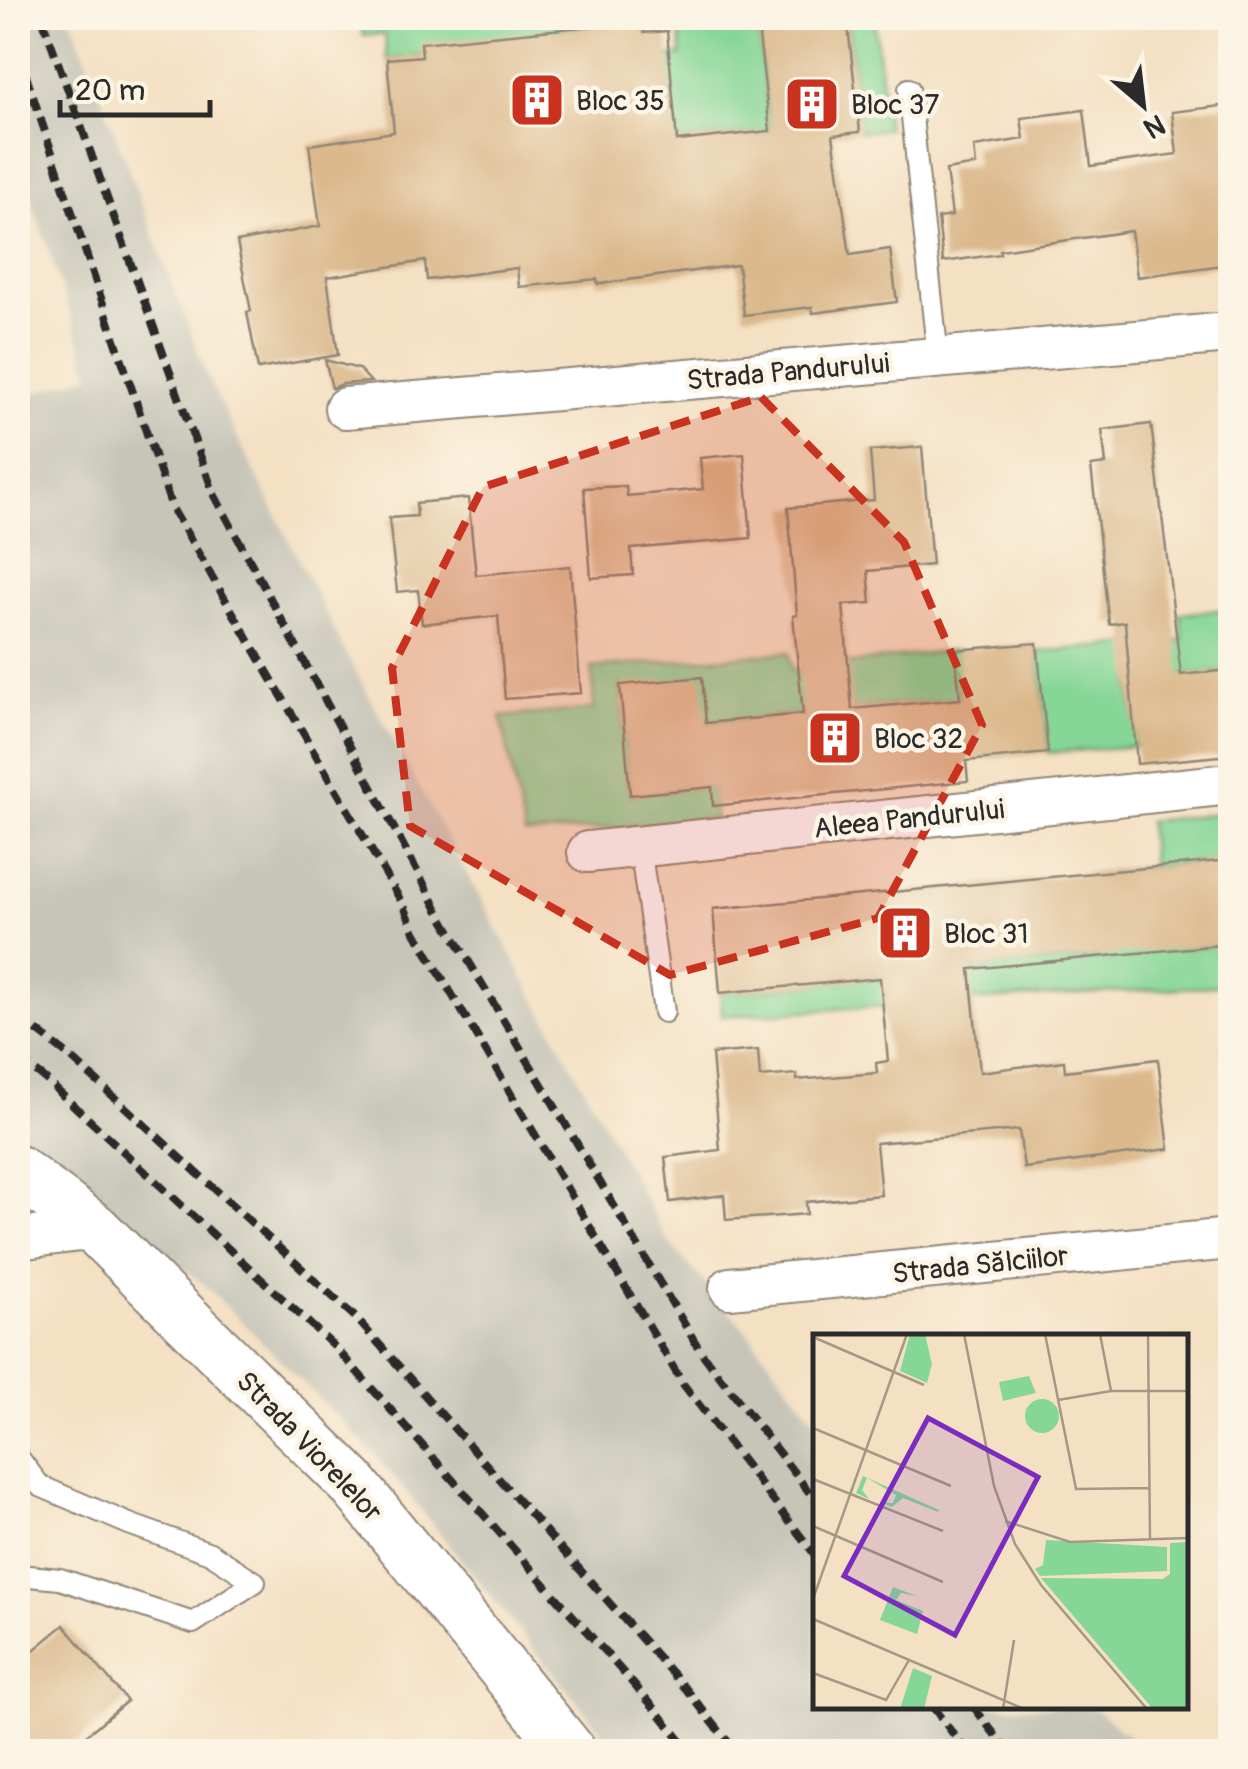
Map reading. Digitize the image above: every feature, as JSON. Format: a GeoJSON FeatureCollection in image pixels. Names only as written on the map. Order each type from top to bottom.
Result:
{"type":"FeatureCollection","features":[{"type":"Feature","properties":{"kind":"street","name":"Strada Pandurului"},"geometry":{"type":"LineString","coordinates":[[346,408],[1230,333]]}},
{"type":"Feature","properties":{"kind":"street","name":"Aleea Pandurului"},"geometry":{"type":"LineString","coordinates":[[588,852],[1230,784]]}},
{"type":"Feature","properties":{"kind":"street","name":"Strada Viorelelor"},"geometry":{"type":"LineString","coordinates":[[18,1171],[94,1229],[352,1482],[571,1752]]}},
{"type":"Feature","properties":{"kind":"street"},"geometry":{"type":"LineString","coordinates":[[18,1239],[94,1229]]}},
{"type":"Feature","properties":{"kind":"street","name":"Strada Sălciilor"},"geometry":{"type":"LineString","coordinates":[[730,1288],[1230,1239]]}},
{"type":"Feature","properties":{"kind":"lane"},"geometry":{"type":"LineString","coordinates":[[909,89],[938,358]]}},
{"type":"Feature","properties":{"kind":"lane"},"geometry":{"type":"LineString","coordinates":[[640,847],[664,1012]]}},
{"type":"Feature","properties":{"kind":"lane"},"geometry":{"type":"LineString","coordinates":[[18,1457],[40,1486],[210,1553],[255,1582],[193,1622],[60,1579],[18,1575]]}},
{"type":"Feature","properties":{"kind":"highlighted area"},"geometry":{"type":"Polygon","coordinates":[[[761,397],[904,542],[982,725],[878,918],[670,975],[410,826],[392,668],[483,487],[761,397]]]}},
{"type":"Feature","properties":{"kind":"shaded area"},"geometry":{"type":"Polygon","coordinates":[[[18,18],[71,18],[209,381],[345,652],[668,1241],[744,1328],[813,1417],[813,1709],[1095,1709],[1146,1751],[617,1751],[376,1455],[207,1287],[18,1137],[18,398],[91,375],[18,159],[18,18]]]}},
{"type":"Feature","properties":{"kind":"green space"},"geometry":{"type":"Polygon","coordinates":[[[361,18],[757,18],[770,131],[516,159],[669,56],[682,55],[679,30],[644,33],[642,21],[593,25],[387,59],[385,34],[363,35],[361,18]]]}},
{"type":"Feature","properties":{"kind":"green space"},"geometry":{"type":"Polygon","coordinates":[[[847,18],[874,18],[887,129],[860,132],[847,18]]]}},
{"type":"Feature","properties":{"kind":"green space"},"geometry":{"type":"Polygon","coordinates":[[[1230,609],[1230,670],[1130,680],[1136,746],[1048,753],[1038,652],[1183,640],[1180,614],[1230,609]]]}},
{"type":"Feature","properties":{"kind":"green space"},"geometry":{"type":"Polygon","coordinates":[[[955,650],[960,699],[706,723],[620,685],[630,795],[712,787],[715,819],[525,835],[501,717],[594,709],[592,668],[789,652],[792,671],[955,650]]]}},
{"type":"Feature","properties":{"kind":"green space"},"geometry":{"type":"Polygon","coordinates":[[[1230,812],[1230,860],[1153,867],[1160,950],[1230,944],[1230,985],[722,1016],[720,993],[1096,957],[1089,874],[1152,867],[1148,821],[1230,812]]]}},
{"type":"Feature","properties":{"kind":"building"},"geometry":{"type":"Polygon","coordinates":[[[757,18],[847,18],[860,132],[833,135],[850,255],[890,249],[897,302],[813,313],[812,307],[744,315],[738,265],[598,284],[597,279],[519,287],[517,268],[427,280],[425,261],[327,277],[338,355],[258,369],[237,242],[320,226],[309,145],[394,132],[387,59],[422,56],[421,43],[642,21],[644,33],[667,31],[677,141],[770,131],[757,18]]]}},
{"type":"Feature","properties":{"kind":"building"},"geometry":{"type":"Polygon","coordinates":[[[1230,105],[1230,264],[1137,277],[1131,231],[943,262],[938,218],[952,216],[946,170],[976,165],[974,147],[1024,139],[1021,118],[1084,110],[1091,166],[1177,154],[1172,112],[1230,105]]]}},
{"type":"Feature","properties":{"kind":"building"},"geometry":{"type":"Polygon","coordinates":[[[325,360],[359,369],[371,382],[332,388],[325,360]]]}},
{"type":"Feature","properties":{"kind":"building"},"geometry":{"type":"Polygon","coordinates":[[[1151,424],[1181,675],[1230,670],[1230,755],[1137,764],[1125,622],[1109,624],[1091,466],[1106,464],[1102,430],[1151,424]]]}},
{"type":"Feature","properties":{"kind":"building","name":"Bloc 32"},"geometry":{"type":"Polygon","coordinates":[[[922,447],[932,565],[868,571],[871,603],[843,605],[852,709],[960,699],[955,650],[1037,643],[1048,753],[966,761],[968,781],[713,806],[712,787],[630,795],[620,685],[702,677],[706,723],[803,714],[788,508],[874,500],[870,451],[922,447]]]}},
{"type":"Feature","properties":{"kind":"building"},"geometry":{"type":"Polygon","coordinates":[[[744,454],[751,538],[631,549],[633,575],[591,578],[584,488],[626,486],[627,496],[703,489],[700,458],[744,454]]]}},
{"type":"Feature","properties":{"kind":"building"},"geometry":{"type":"Polygon","coordinates":[[[468,498],[476,575],[570,566],[581,693],[505,699],[498,616],[422,624],[418,590],[397,592],[389,518],[417,516],[416,503],[468,498]]]}},
{"type":"Feature","properties":{"kind":"building"},"geometry":{"type":"Polygon","coordinates":[[[1230,860],[1230,944],[970,969],[980,1072],[1064,1061],[1065,1071],[1158,1059],[1169,1149],[1024,1168],[1019,1130],[876,1143],[881,1195],[806,1202],[807,1214],[726,1220],[724,1195],[670,1202],[665,1157],[720,1150],[712,1054],[758,1050],[760,1077],[797,1074],[797,1080],[877,1073],[876,1063],[888,1061],[880,978],[720,993],[713,909],[1230,860]]]}},
{"type":"Feature","properties":{"kind":"building"},"geometry":{"type":"Polygon","coordinates":[[[64,1625],[127,1701],[66,1752],[18,1752],[18,1663],[64,1625]]]}},
{"type":"Feature","properties":{"kind":"railway"},"geometry":{"type":"LineString","coordinates":[[42,18],[214,494],[437,908],[701,1352],[813,1497]]}},
{"type":"Feature","properties":{"kind":"railway"},"geometry":{"type":"LineString","coordinates":[[18,52],[172,508],[404,906],[415,932],[683,1384],[813,1552]]}},
{"type":"Feature","properties":{"kind":"railway"},"geometry":{"type":"LineString","coordinates":[[18,1016],[68,1055],[355,1317],[687,1690],[736,1752]]}},
{"type":"Feature","properties":{"kind":"railway"},"geometry":{"type":"LineString","coordinates":[[18,1058],[337,1349],[690,1752]]}},
{"type":"Feature","properties":{"kind":"railway"},"geometry":{"type":"LineString","coordinates":[[934,1709],[967,1752]]}},
{"type":"Feature","properties":{"kind":"railway"},"geometry":{"type":"LineString","coordinates":[[975,1709],[1008,1752]]}},
{"type":"Feature","properties":{"kind":"place","name":"Bloc 35"},"geometry":{"type":"Point","coordinates":[537,100]}},
{"type":"Feature","properties":{"kind":"place","name":"Bloc 37"},"geometry":{"type":"Point","coordinates":[812,104]}},
{"type":"Feature","properties":{"kind":"place","name":"Bloc 32"},"geometry":{"type":"Point","coordinates":[835,738]}},
{"type":"Feature","properties":{"kind":"place","name":"Bloc 31"},"geometry":{"type":"Point","coordinates":[905,933]}}]}
